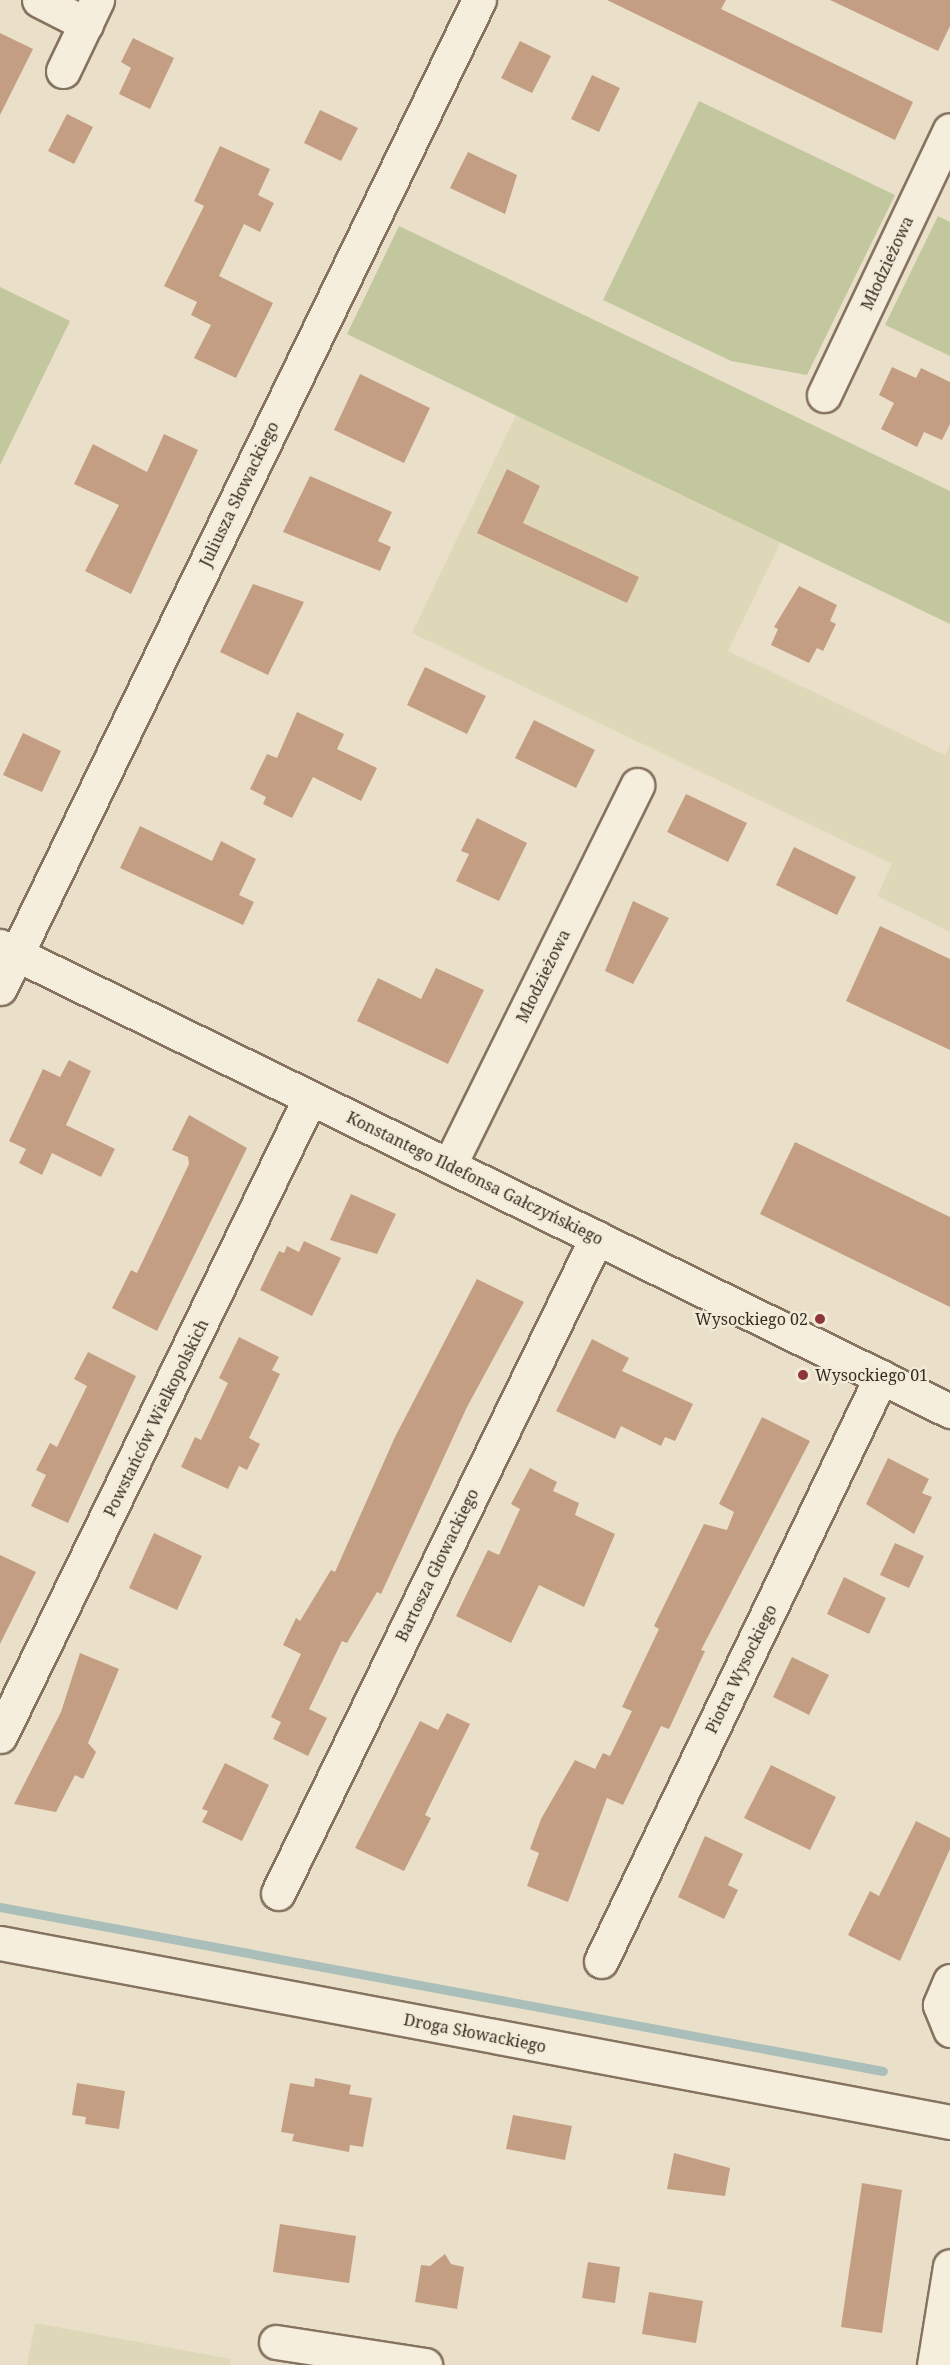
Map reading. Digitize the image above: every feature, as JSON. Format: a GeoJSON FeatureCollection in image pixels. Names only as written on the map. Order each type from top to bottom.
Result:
{"type":"FeatureCollection","features":[{"type":"Feature","properties":{"kind":"street"},"geometry":{"type":"LineString","coordinates":[[39,0],[92,12],[63,70]]}},
{"type":"Feature","properties":{"kind":"street","name":"Juliusza Słowackiego"},"geometry":{"type":"LineString","coordinates":[[0,988],[8,950],[479,0]]}},
{"type":"Feature","properties":{"kind":"street","name":"Młodzieżowa"},"geometry":{"type":"LineString","coordinates":[[824,395],[950,130]]}},
{"type":"Feature","properties":{"kind":"street","name":"Młodzieżowa"},"geometry":{"type":"LineString","coordinates":[[449,1166],[637,785]]}},
{"type":"Feature","properties":{"kind":"street","name":"Konstantego Ildefonsa Gałczyńskiego"},"geometry":{"type":"LineString","coordinates":[[8,950],[950,1411]]}},
{"type":"Feature","properties":{"kind":"street","name":"Powstańców Wielkopolskich"},"geometry":{"type":"LineString","coordinates":[[0,1736],[310,1098]]}},
{"type":"Feature","properties":{"kind":"street","name":"Bartosza Głowackiego"},"geometry":{"type":"LineString","coordinates":[[278,1893],[597,1238]]}},
{"type":"Feature","properties":{"kind":"street","name":"Piotra Wysockiego"},"geometry":{"type":"LineString","coordinates":[[601,1961],[881,1377]]}},
{"type":"Feature","properties":{"kind":"street","name":"Droga Słowackiego"},"geometry":{"type":"LineString","coordinates":[[0,1943],[950,2122]]}},
{"type":"Feature","properties":{"kind":"street"},"geometry":{"type":"LineString","coordinates":[[950,1981],[940,2005],[950,2030]]}},
{"type":"Feature","properties":{"kind":"street"},"geometry":{"type":"LineString","coordinates":[[934,2365],[950,2266]]}},
{"type":"Feature","properties":{"kind":"street"},"geometry":{"type":"LineString","coordinates":[[276,2342],[424,2365]]}},
{"type":"Feature","properties":{"kind":"shaded area"},"geometry":{"type":"Polygon","coordinates":[[[516,415],[781,542],[728,651],[945,755],[950,745],[950,932],[877,896],[892,864],[412,633],[516,415]]]}},
{"type":"Feature","properties":{"kind":"shaded area"},"geometry":{"type":"Polygon","coordinates":[[[35,2323],[231,2359],[230,2365],[27,2365],[35,2323]]]}},
{"type":"Feature","properties":{"kind":"green space"},"geometry":{"type":"Polygon","coordinates":[[[699,101],[895,195],[807,375],[731,361],[603,300],[699,101]]]}},
{"type":"Feature","properties":{"kind":"green space"},"geometry":{"type":"Polygon","coordinates":[[[938,216],[950,222],[950,356],[885,325],[938,216]]]}},
{"type":"Feature","properties":{"kind":"green space"},"geometry":{"type":"Polygon","coordinates":[[[399,226],[950,491],[950,624],[347,334],[399,226]]]}},
{"type":"Feature","properties":{"kind":"green space"},"geometry":{"type":"Polygon","coordinates":[[[0,287],[70,321],[0,465],[0,287]]]}},
{"type":"Feature","properties":{"kind":"building"},"geometry":{"type":"Polygon","coordinates":[[[607,0],[726,0],[721,9],[913,102],[895,140],[607,0]]]}},
{"type":"Feature","properties":{"kind":"building"},"geometry":{"type":"Polygon","coordinates":[[[830,0],[950,0],[950,26],[938,51],[830,0]]]}},
{"type":"Feature","properties":{"kind":"building"},"geometry":{"type":"Polygon","coordinates":[[[0,33],[33,49],[0,115],[0,33]]]}},
{"type":"Feature","properties":{"kind":"building"},"geometry":{"type":"Polygon","coordinates":[[[133,38],[174,58],[150,109],[119,94],[131,68],[121,62],[133,38]]]}},
{"type":"Feature","properties":{"kind":"building"},"geometry":{"type":"Polygon","coordinates":[[[520,41],[551,56],[532,93],[501,78],[520,41]]]}},
{"type":"Feature","properties":{"kind":"building"},"geometry":{"type":"Polygon","coordinates":[[[592,75],[620,88],[599,132],[571,119],[592,75]]]}},
{"type":"Feature","properties":{"kind":"building"},"geometry":{"type":"Polygon","coordinates":[[[320,110],[358,128],[341,161],[304,143],[320,110]]]}},
{"type":"Feature","properties":{"kind":"building"},"geometry":{"type":"Polygon","coordinates":[[[67,114],[93,127],[74,164],[48,151],[67,114]]]}},
{"type":"Feature","properties":{"kind":"building"},"geometry":{"type":"Polygon","coordinates":[[[220,146],[270,169],[258,195],[274,203],[260,232],[244,224],[219,276],[273,303],[236,378],[194,358],[211,325],[191,315],[197,302],[164,286],[204,206],[194,201],[220,146]]]}},
{"type":"Feature","properties":{"kind":"building"},"geometry":{"type":"Polygon","coordinates":[[[468,152],[517,175],[505,214],[450,188],[468,152]]]}},
{"type":"Feature","properties":{"kind":"building"},"geometry":{"type":"Polygon","coordinates":[[[892,367],[916,378],[921,368],[950,382],[950,424],[942,440],[924,432],[917,447],[881,429],[894,403],[879,395],[892,367]]]}},
{"type":"Feature","properties":{"kind":"building"},"geometry":{"type":"Polygon","coordinates":[[[360,374],[430,408],[404,463],[334,430],[360,374]]]}},
{"type":"Feature","properties":{"kind":"building"},"geometry":{"type":"Polygon","coordinates":[[[164,434],[198,450],[131,594],[85,571],[119,505],[74,484],[93,444],[147,472],[164,434]]]}},
{"type":"Feature","properties":{"kind":"building"},"geometry":{"type":"Polygon","coordinates":[[[507,469],[540,486],[523,523],[639,577],[627,603],[477,533],[507,469]]]}},
{"type":"Feature","properties":{"kind":"building"},"geometry":{"type":"Polygon","coordinates":[[[310,476],[392,512],[378,541],[391,547],[380,571],[283,532],[310,476]]]}},
{"type":"Feature","properties":{"kind":"building"},"geometry":{"type":"Polygon","coordinates":[[[253,584],[304,602],[268,675],[220,652],[253,584]]]}},
{"type":"Feature","properties":{"kind":"building"},"geometry":{"type":"Polygon","coordinates":[[[799,586],[837,605],[830,621],[836,624],[823,651],[817,648],[809,663],[771,645],[778,629],[774,627],[799,586]]]}},
{"type":"Feature","properties":{"kind":"building"},"geometry":{"type":"Polygon","coordinates":[[[425,667],[486,696],[467,734],[407,705],[425,667]]]}},
{"type":"Feature","properties":{"kind":"building"},"geometry":{"type":"Polygon","coordinates":[[[297,712],[344,734],[337,749],[377,768],[361,801],[313,777],[292,818],[263,804],[266,797],[250,789],[267,754],[277,758],[297,712]]]}},
{"type":"Feature","properties":{"kind":"building"},"geometry":{"type":"Polygon","coordinates":[[[534,720],[595,750],[576,788],[515,758],[534,720]]]}},
{"type":"Feature","properties":{"kind":"building"},"geometry":{"type":"Polygon","coordinates":[[[23,733],[61,751],[42,792],[3,775],[23,733]]]}},
{"type":"Feature","properties":{"kind":"building"},"geometry":{"type":"Polygon","coordinates":[[[686,794],[747,823],[728,862],[667,832],[686,794]]]}},
{"type":"Feature","properties":{"kind":"building"},"geometry":{"type":"Polygon","coordinates":[[[477,818],[527,843],[499,901],[456,881],[469,854],[461,851],[477,818]]]}},
{"type":"Feature","properties":{"kind":"building"},"geometry":{"type":"Polygon","coordinates":[[[140,826],[212,861],[221,841],[256,859],[239,895],[254,902],[243,925],[120,868],[140,826]]]}},
{"type":"Feature","properties":{"kind":"building"},"geometry":{"type":"Polygon","coordinates":[[[794,847],[856,877],[837,915],[776,885],[794,847]]]}},
{"type":"Feature","properties":{"kind":"building"},"geometry":{"type":"Polygon","coordinates":[[[633,901],[669,918],[633,984],[605,971],[633,901]]]}},
{"type":"Feature","properties":{"kind":"building"},"geometry":{"type":"Polygon","coordinates":[[[880,926],[950,959],[950,1050],[846,1001],[880,926]]]}},
{"type":"Feature","properties":{"kind":"building"},"geometry":{"type":"Polygon","coordinates":[[[436,968],[484,990],[448,1064],[357,1021],[378,978],[421,999],[436,968]]]}},
{"type":"Feature","properties":{"kind":"building"},"geometry":{"type":"Polygon","coordinates":[[[69,1060],[91,1071],[66,1125],[115,1149],[101,1177],[52,1153],[42,1175],[19,1163],[26,1149],[9,1141],[43,1069],[60,1077],[69,1060]]]}},
{"type":"Feature","properties":{"kind":"building"},"geometry":{"type":"Polygon","coordinates":[[[189,1115],[247,1148],[157,1331],[112,1308],[131,1270],[137,1273],[189,1164],[188,1157],[172,1150],[189,1115]]]}},
{"type":"Feature","properties":{"kind":"building"},"geometry":{"type":"Polygon","coordinates":[[[795,1142],[950,1217],[950,1307],[760,1214],[795,1142]]]}},
{"type":"Feature","properties":{"kind":"building"},"geometry":{"type":"Polygon","coordinates":[[[351,1194],[396,1214],[377,1254],[330,1240],[351,1194]]]}},
{"type":"Feature","properties":{"kind":"building"},"geometry":{"type":"Polygon","coordinates":[[[304,1241],[341,1258],[312,1316],[260,1290],[279,1251],[284,1253],[287,1246],[299,1252],[304,1241]]]}},
{"type":"Feature","properties":{"kind":"building"},"geometry":{"type":"Polygon","coordinates":[[[477,1279],[524,1302],[467,1407],[381,1594],[377,1592],[347,1643],[342,1641],[309,1709],[327,1718],[308,1756],[273,1739],[281,1722],[271,1717],[301,1654],[283,1645],[296,1618],[300,1621],[331,1570],[335,1572],[395,1437],[477,1279]]]}},
{"type":"Feature","properties":{"kind":"building"},"geometry":{"type":"Polygon","coordinates":[[[239,1337],[279,1357],[272,1370],[280,1374],[249,1438],[260,1444],[247,1470],[239,1466],[228,1489],[181,1467],[195,1437],[201,1440],[228,1383],[219,1378],[239,1337]]]}},
{"type":"Feature","properties":{"kind":"building"},"geometry":{"type":"Polygon","coordinates":[[[592,1339],[629,1358],[622,1371],[693,1404],[675,1441],[665,1437],[661,1446],[621,1426],[615,1439],[556,1411],[592,1339]]]}},
{"type":"Feature","properties":{"kind":"building"},"geometry":{"type":"Polygon","coordinates":[[[88,1352],[136,1376],[68,1523],[31,1506],[46,1475],[36,1470],[50,1443],[57,1447],[87,1386],[74,1379],[88,1352]]]}},
{"type":"Feature","properties":{"kind":"building"},"geometry":{"type":"Polygon","coordinates":[[[762,1417],[810,1441],[701,1650],[705,1651],[669,1729],[661,1726],[623,1805],[607,1798],[568,1902],[527,1886],[539,1853],[530,1849],[541,1819],[575,1760],[595,1769],[603,1753],[610,1756],[632,1711],[622,1707],[659,1629],[654,1626],[704,1524],[727,1530],[734,1512],[719,1504],[762,1417]]]}},
{"type":"Feature","properties":{"kind":"building"},"geometry":{"type":"Polygon","coordinates":[[[888,1458],[929,1479],[922,1493],[932,1497],[914,1534],[866,1504],[888,1458]]]}},
{"type":"Feature","properties":{"kind":"building"},"geometry":{"type":"Polygon","coordinates":[[[530,1468],[557,1482],[553,1491],[579,1503],[575,1515],[615,1534],[584,1607],[539,1585],[511,1643],[456,1616],[488,1550],[499,1555],[520,1509],[511,1504],[530,1468]]]}},
{"type":"Feature","properties":{"kind":"building"},"geometry":{"type":"Polygon","coordinates":[[[154,1533],[202,1556],[177,1610],[129,1588],[154,1533]]]}},
{"type":"Feature","properties":{"kind":"building"},"geometry":{"type":"Polygon","coordinates":[[[895,1543],[924,1556],[909,1588],[880,1575],[895,1543]]]}},
{"type":"Feature","properties":{"kind":"building"},"geometry":{"type":"Polygon","coordinates":[[[0,1555],[36,1572],[0,1644],[0,1555]]]}},
{"type":"Feature","properties":{"kind":"building"},"geometry":{"type":"Polygon","coordinates":[[[844,1577],[886,1598],[869,1634],[827,1614],[844,1577]]]}},
{"type":"Feature","properties":{"kind":"building"},"geometry":{"type":"Polygon","coordinates":[[[80,1653],[119,1669],[88,1743],[96,1752],[83,1779],[75,1775],[56,1812],[14,1804],[61,1712],[80,1653]]]}},
{"type":"Feature","properties":{"kind":"building"},"geometry":{"type":"Polygon","coordinates":[[[792,1657],[829,1675],[809,1715],[773,1697],[792,1657]]]}},
{"type":"Feature","properties":{"kind":"building"},"geometry":{"type":"Polygon","coordinates":[[[447,1713],[470,1724],[425,1815],[431,1818],[404,1871],[355,1848],[420,1721],[438,1730],[447,1713]]]}},
{"type":"Feature","properties":{"kind":"building"},"geometry":{"type":"Polygon","coordinates":[[[225,1763],[269,1785],[242,1841],[202,1822],[208,1811],[202,1809],[225,1763]]]}},
{"type":"Feature","properties":{"kind":"building"},"geometry":{"type":"Polygon","coordinates":[[[771,1765],[836,1797],[810,1850],[744,1818],[771,1765]]]}},
{"type":"Feature","properties":{"kind":"building"},"geometry":{"type":"Polygon","coordinates":[[[916,1821],[950,1838],[950,1849],[900,1961],[848,1935],[870,1891],[879,1896],[916,1821]]]}},
{"type":"Feature","properties":{"kind":"building"},"geometry":{"type":"Polygon","coordinates":[[[705,1836],[743,1854],[728,1885],[738,1890],[724,1919],[678,1897],[705,1836]]]}},
{"type":"Feature","properties":{"kind":"building"},"geometry":{"type":"Polygon","coordinates":[[[315,2078],[351,2085],[349,2094],[372,2098],[363,2147],[350,2145],[349,2152],[292,2141],[294,2134],[281,2132],[290,2083],[314,2087],[315,2078]]]}},
{"type":"Feature","properties":{"kind":"building"},"geometry":{"type":"Polygon","coordinates":[[[77,2083],[125,2091],[119,2129],[85,2124],[86,2117],[72,2115],[77,2083]]]}},
{"type":"Feature","properties":{"kind":"building"},"geometry":{"type":"Polygon","coordinates":[[[513,2115],[572,2126],[565,2160],[506,2149],[513,2115]]]}},
{"type":"Feature","properties":{"kind":"building"},"geometry":{"type":"Polygon","coordinates":[[[674,2153],[730,2168],[725,2196],[667,2189],[674,2153]]]}},
{"type":"Feature","properties":{"kind":"building"},"geometry":{"type":"Polygon","coordinates":[[[862,2183],[902,2190],[882,2333],[841,2327],[862,2183]]]}},
{"type":"Feature","properties":{"kind":"building"},"geometry":{"type":"Polygon","coordinates":[[[280,2224],[356,2236],[349,2283],[273,2272],[280,2224]]]}},
{"type":"Feature","properties":{"kind":"building"},"geometry":{"type":"Polygon","coordinates":[[[445,2254],[451,2264],[464,2267],[457,2309],[415,2302],[421,2265],[430,2266],[445,2254]]]}},
{"type":"Feature","properties":{"kind":"building"},"geometry":{"type":"Polygon","coordinates":[[[588,2262],[620,2267],[615,2303],[582,2298],[588,2262]]]}},
{"type":"Feature","properties":{"kind":"building"},"geometry":{"type":"Polygon","coordinates":[[[649,2292],[703,2301],[696,2343],[642,2334],[649,2292]]]}},
{"type":"Feature","properties":{"kind":"waterway"},"geometry":{"type":"LineString","coordinates":[[0,1907],[883,2071]]}},
{"type":"Feature","properties":{"kind":"place","name":"Wysockiego 02"},"geometry":{"type":"Point","coordinates":[820,1319]}},
{"type":"Feature","properties":{"kind":"place","name":"Wysockiego 01"},"geometry":{"type":"Point","coordinates":[803,1375]}}]}
